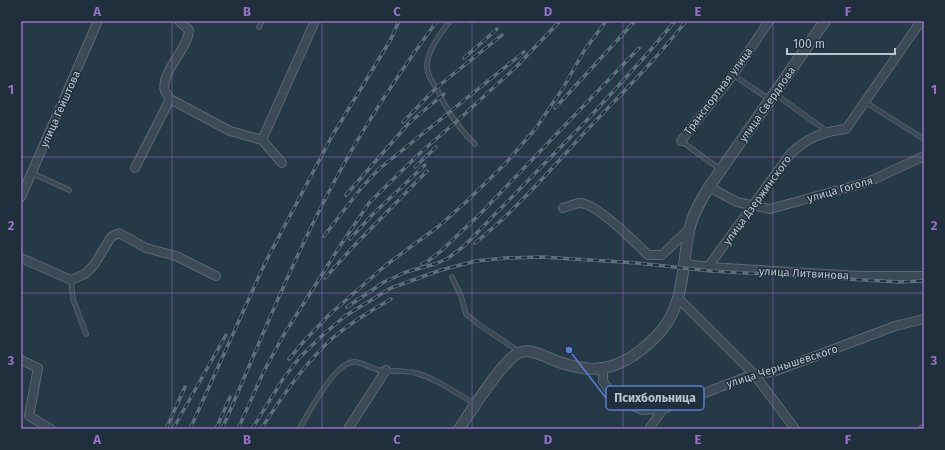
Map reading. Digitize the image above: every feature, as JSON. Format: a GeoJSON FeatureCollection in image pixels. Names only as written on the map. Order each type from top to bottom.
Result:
{"type":"FeatureCollection","features":[{"type":"Feature","properties":{"kind":"street","name":"улица Гейштова"},"geometry":{"type":"LineString","coordinates":[[21,197],[98,21]]}},
{"type":"Feature","properties":{"kind":"street"},"geometry":{"type":"LineString","coordinates":[[179,21],[189,30],[189,37],[171,68],[164,84],[165,91],[170,99],[230,131],[262,140],[282,163]]}},
{"type":"Feature","properties":{"kind":"street"},"geometry":{"type":"LineString","coordinates":[[262,140],[315,21]]}},
{"type":"Feature","properties":{"kind":"street","name":"Транспортная улица"},"geometry":{"type":"LineString","coordinates":[[681,141],[733,75],[768,21]]}},
{"type":"Feature","properties":{"kind":"street","name":"улица Свердлова"},"geometry":{"type":"LineString","coordinates":[[521,352],[534,352],[562,363],[585,368],[604,368],[622,362],[638,352],[661,331],[671,315],[678,298],[685,264],[689,229],[698,207],[709,187],[825,21]]}},
{"type":"Feature","properties":{"kind":"street","name":"улица Дзержинского"},"geometry":{"type":"LineString","coordinates":[[708,267],[791,153],[803,142],[828,132],[846,129],[921,21]]}},
{"type":"Feature","properties":{"kind":"street"},"geometry":{"type":"LineString","coordinates":[[135,168],[170,99]]}},
{"type":"Feature","properties":{"kind":"street","name":"улица Гоголя"},"geometry":{"type":"LineString","coordinates":[[709,187],[737,202],[770,209],[868,182],[924,156]]}},
{"type":"Feature","properties":{"kind":"street"},"geometry":{"type":"LineString","coordinates":[[563,208],[582,203],[594,208],[619,228],[648,255],[662,255],[689,229]]}},
{"type":"Feature","properties":{"kind":"street"},"geometry":{"type":"LineString","coordinates":[[21,258],[71,280],[85,274],[94,265],[111,237],[119,233],[146,248],[176,256],[216,276]]}},
{"type":"Feature","properties":{"kind":"street","name":"улица Литвинова"},"geometry":{"type":"LineString","coordinates":[[685,264],[708,267],[860,276],[924,276]]}},
{"type":"Feature","properties":{"kind":"street"},"geometry":{"type":"LineString","coordinates":[[678,298],[754,374],[795,429]]}},
{"type":"Feature","properties":{"kind":"street","name":"улица Чернышевского"},"geometry":{"type":"LineString","coordinates":[[604,368],[603,381],[615,399],[643,410],[663,409],[754,374],[773,372],[895,326],[924,319]]}},
{"type":"Feature","properties":{"kind":"street"},"geometry":{"type":"LineString","coordinates":[[459,429],[500,371],[510,359],[521,352]]}},
{"type":"Feature","properties":{"kind":"street"},"geometry":{"type":"LineString","coordinates":[[21,360],[38,368],[30,416],[51,429]]}},
{"type":"Feature","properties":{"kind":"street"},"geometry":{"type":"LineString","coordinates":[[348,429],[386,370]]}},
{"type":"Feature","properties":{"kind":"street"},"geometry":{"type":"LineString","coordinates":[[649,429],[663,409]]}},
{"type":"Feature","properties":{"kind":"lane"},"geometry":{"type":"LineString","coordinates":[[259,27],[262,21]]}},
{"type":"Feature","properties":{"kind":"lane"},"geometry":{"type":"LineString","coordinates":[[450,21],[440,34],[429,53],[426,66],[429,78],[446,106],[466,135],[475,144]]}},
{"type":"Feature","properties":{"kind":"lane"},"geometry":{"type":"LineString","coordinates":[[733,75],[773,97],[828,132]]}},
{"type":"Feature","properties":{"kind":"lane"},"geometry":{"type":"LineString","coordinates":[[865,102],[924,138]]}},
{"type":"Feature","properties":{"kind":"lane"},"geometry":{"type":"LineString","coordinates":[[681,141],[721,170]]}},
{"type":"Feature","properties":{"kind":"lane"},"geometry":{"type":"LineString","coordinates":[[31,173],[69,190]]}},
{"type":"Feature","properties":{"kind":"lane"},"geometry":{"type":"LineString","coordinates":[[452,277],[462,296],[466,314],[478,324],[521,352]]}},
{"type":"Feature","properties":{"kind":"lane"},"geometry":{"type":"LineString","coordinates":[[71,280],[72,298],[86,334]]}},
{"type":"Feature","properties":{"kind":"lane"},"geometry":{"type":"LineString","coordinates":[[299,429],[313,405],[336,373],[346,364],[356,361],[379,370],[416,373],[435,380],[476,405]]}},
{"type":"Feature","properties":{"kind":"railway"},"geometry":{"type":"LineString","coordinates":[[190,429],[265,263],[331,138],[391,39],[399,21]]}},
{"type":"Feature","properties":{"kind":"railway"},"geometry":{"type":"LineString","coordinates":[[222,429],[275,305],[333,184],[382,101],[437,21]]}},
{"type":"Feature","properties":{"kind":"railway"},"geometry":{"type":"LineString","coordinates":[[238,429],[263,373],[283,336],[369,203],[422,151],[516,67],[560,21]]}},
{"type":"Feature","properties":{"kind":"railway"},"geometry":{"type":"LineString","coordinates":[[289,359],[329,315],[386,265],[439,226],[506,163],[536,128],[563,88],[584,51],[606,21]]}},
{"type":"Feature","properties":{"kind":"railway"},"geometry":{"type":"LineString","coordinates":[[555,108],[635,21]]}},
{"type":"Feature","properties":{"kind":"railway"},"geometry":{"type":"LineString","coordinates":[[347,307],[384,282],[406,272],[447,259],[464,246],[589,118],[675,21]]}},
{"type":"Feature","properties":{"kind":"railway"},"geometry":{"type":"LineString","coordinates":[[475,243],[504,218],[532,189],[650,63],[686,21]]}},
{"type":"Feature","properties":{"kind":"railway"},"geometry":{"type":"LineString","coordinates":[[464,58],[497,29]]}},
{"type":"Feature","properties":{"kind":"railway"},"geometry":{"type":"LineString","coordinates":[[403,122],[436,88],[502,35]]}},
{"type":"Feature","properties":{"kind":"railway"},"geometry":{"type":"LineString","coordinates":[[422,264],[441,251],[481,213],[639,48]]}},
{"type":"Feature","properties":{"kind":"railway"},"geometry":{"type":"LineString","coordinates":[[324,236],[362,187],[379,169],[524,52]]}},
{"type":"Feature","properties":{"kind":"railway"},"geometry":{"type":"LineString","coordinates":[[346,195],[409,123],[444,94]]}},
{"type":"Feature","properties":{"kind":"railway"},"geometry":{"type":"LineString","coordinates":[[415,167],[436,147]]}},
{"type":"Feature","properties":{"kind":"railway"},"geometry":{"type":"LineString","coordinates":[[350,239],[373,214],[425,165]]}},
{"type":"Feature","properties":{"kind":"railway"},"geometry":{"type":"LineString","coordinates":[[325,278],[427,171]]}},
{"type":"Feature","properties":{"kind":"railway"},"geometry":{"type":"LineString","coordinates":[[252,429],[283,379],[300,357],[345,316],[391,288],[441,270],[476,261],[505,258],[542,257],[637,263],[711,271],[899,282],[924,281]]}},
{"type":"Feature","properties":{"kind":"railway"},"geometry":{"type":"LineString","coordinates":[[261,429],[304,368],[324,346],[348,326],[391,299]]}},
{"type":"Feature","properties":{"kind":"railway"},"geometry":{"type":"LineString","coordinates":[[173,429],[226,335]]}},
{"type":"Feature","properties":{"kind":"railway"},"geometry":{"type":"LineString","coordinates":[[166,429],[185,387]]}},
{"type":"Feature","properties":{"kind":"railway"},"geometry":{"type":"LineString","coordinates":[[216,429],[230,397]]}},
{"type":"Feature","properties":{"kind":"place","name":"Психбольница"},"geometry":{"type":"Point","coordinates":[569,350]}}]}
